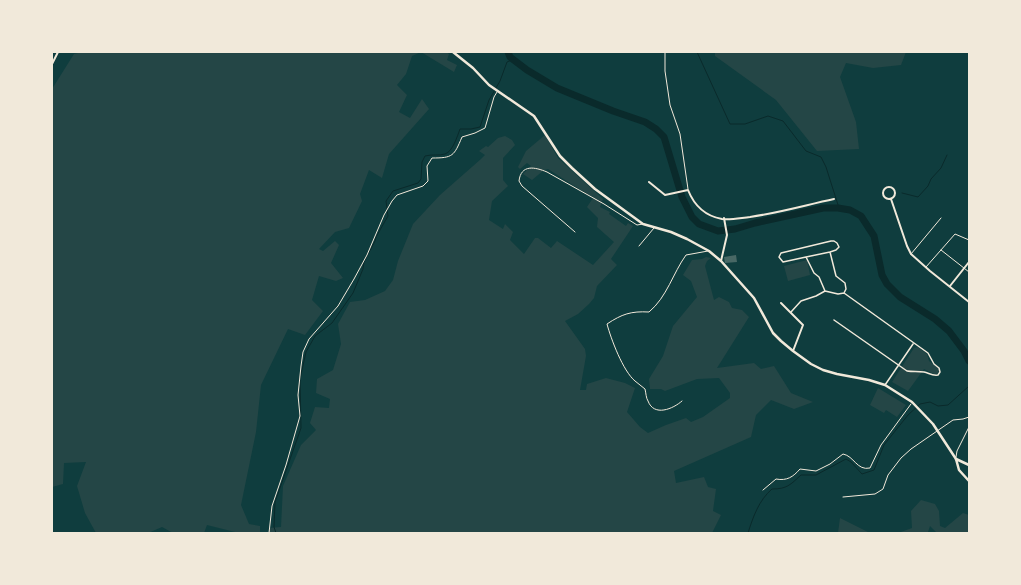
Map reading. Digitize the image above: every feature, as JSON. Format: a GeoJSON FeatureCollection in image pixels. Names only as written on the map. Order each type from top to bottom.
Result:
{"type":"FeatureCollection","features":[{"type":"Feature","properties":{"kind":"main road"},"geometry":{"type":"LineString","coordinates":[[453,52],[474,68],[496,90],[534,116],[552,146],[572,168],[595,189],[643,224],[687,239],[709,251],[721,261],[754,298],[773,333],[811,364],[823,370],[837,374],[869,380],[885,385],[912,402],[938,431],[956,459],[959,470],[969,482]]}},
{"type":"Feature","properties":{"kind":"main road"},"geometry":{"type":"LineString","coordinates":[[956,459],[969,465]]}},
{"type":"Feature","properties":{"kind":"street"},"geometry":{"type":"LineString","coordinates":[[52,64],[58,52]]}},
{"type":"Feature","properties":{"kind":"street"},"geometry":{"type":"LineString","coordinates":[[649,182],[665,195],[688,190],[696,205],[701,210],[724,220],[767,214],[834,198]]}},
{"type":"Feature","properties":{"kind":"street"},"geometry":{"type":"LineString","coordinates":[[887,187],[892,188],[895,191],[894,196],[891,199],[887,199],[883,195],[883,191],[887,187]]}},
{"type":"Feature","properties":{"kind":"street"},"geometry":{"type":"LineString","coordinates":[[891,199],[911,254],[926,268],[969,302]]}},
{"type":"Feature","properties":{"kind":"street"},"geometry":{"type":"LineString","coordinates":[[721,261],[727,234],[724,220]]}},
{"type":"Feature","properties":{"kind":"street"},"geometry":{"type":"LineString","coordinates":[[834,241],[837,243],[838,247],[836,250],[830,252],[782,262],[779,257],[781,253],[834,241]]}},
{"type":"Feature","properties":{"kind":"street"},"geometry":{"type":"LineString","coordinates":[[830,252],[836,276],[845,283],[846,289],[844,293]]}},
{"type":"Feature","properties":{"kind":"street"},"geometry":{"type":"LineString","coordinates":[[806,257],[825,290],[838,294],[844,293],[928,354],[934,364],[939,368],[940,372],[938,375],[934,376],[926,372],[907,371],[834,320]]}},
{"type":"Feature","properties":{"kind":"street"},"geometry":{"type":"LineString","coordinates":[[950,286],[969,262]]}},
{"type":"Feature","properties":{"kind":"street"},"geometry":{"type":"LineString","coordinates":[[791,312],[801,301],[816,296],[825,290]]}},
{"type":"Feature","properties":{"kind":"street"},"geometry":{"type":"LineString","coordinates":[[781,303],[803,325],[794,351]]}},
{"type":"Feature","properties":{"kind":"street"},"geometry":{"type":"LineString","coordinates":[[885,385],[913,343]]}},
{"type":"Feature","properties":{"kind":"lane"},"geometry":{"type":"LineString","coordinates":[[665,52],[665,71],[670,105],[680,134],[688,190]]}},
{"type":"Feature","properties":{"kind":"lane"},"geometry":{"type":"LineString","coordinates":[[269,533],[272,506],[286,466],[300,416],[298,395],[301,366],[303,352],[308,339],[342,300],[367,255],[384,215],[392,201],[398,195],[423,186],[428,181],[427,166],[432,158],[445,158],[452,155],[456,151],[462,136],[475,133],[485,128],[496,90]]}},
{"type":"Feature","properties":{"kind":"lane"},"geometry":{"type":"LineString","coordinates":[[575,232],[518,181],[520,174],[525,169],[537,168],[547,172],[604,204],[637,225],[643,224]]}},
{"type":"Feature","properties":{"kind":"lane"},"geometry":{"type":"LineString","coordinates":[[911,254],[941,218]]}},
{"type":"Feature","properties":{"kind":"lane"},"geometry":{"type":"LineString","coordinates":[[638,246],[654,227]]}},
{"type":"Feature","properties":{"kind":"lane"},"geometry":{"type":"LineString","coordinates":[[926,268],[955,234],[969,240]]}},
{"type":"Feature","properties":{"kind":"lane"},"geometry":{"type":"LineString","coordinates":[[941,250],[969,272]]}},
{"type":"Feature","properties":{"kind":"lane"},"geometry":{"type":"LineString","coordinates":[[682,401],[677,406],[663,411],[656,410],[648,403],[645,389],[634,380],[627,370],[611,340],[607,324],[621,315],[636,311],[649,312],[665,293],[686,255],[709,251]]}},
{"type":"Feature","properties":{"kind":"lane"},"geometry":{"type":"LineString","coordinates":[[763,490],[776,479],[784,480],[795,475],[800,469],[816,471],[830,464],[843,454],[849,456],[856,464],[865,469],[870,468],[881,445],[912,402]]}},
{"type":"Feature","properties":{"kind":"lane"},"geometry":{"type":"LineString","coordinates":[[843,497],[875,494],[879,492],[883,489],[888,475],[901,458],[911,449],[953,420],[969,417]]}},
{"type":"Feature","properties":{"kind":"lane"},"geometry":{"type":"LineString","coordinates":[[956,459],[957,451],[969,427]]}},
{"type":"Feature","properties":{"kind":"shaded area"},"geometry":{"type":"Polygon","coordinates":[[[82,52],[421,52],[412,56],[406,74],[397,85],[407,95],[399,112],[410,118],[422,99],[429,109],[389,154],[382,178],[369,170],[360,194],[362,201],[349,228],[335,232],[319,249],[323,251],[335,241],[339,245],[331,263],[343,278],[336,281],[319,276],[312,300],[323,311],[305,335],[288,329],[261,385],[256,432],[241,505],[249,524],[260,526],[260,533],[239,533],[207,525],[204,533],[173,533],[162,527],[148,533],[96,533],[85,513],[77,486],[86,462],[64,463],[63,484],[52,487],[52,89],[74,54],[82,52]]]}},
{"type":"Feature","properties":{"kind":"shaded area"},"geometry":{"type":"Polygon","coordinates":[[[421,52],[446,52],[449,54],[447,60],[457,65],[454,72],[421,52]]]}},
{"type":"Feature","properties":{"kind":"shaded area"},"geometry":{"type":"Polygon","coordinates":[[[715,52],[906,52],[901,65],[873,68],[846,63],[840,77],[856,122],[859,149],[817,151],[776,100],[715,56],[715,52]]]}},
{"type":"Feature","properties":{"kind":"shaded area"},"geometry":{"type":"Polygon","coordinates":[[[545,135],[558,158],[603,199],[600,207],[610,212],[609,214],[626,226],[628,223],[633,226],[611,259],[617,265],[597,286],[594,298],[578,314],[565,321],[585,349],[586,356],[580,390],[586,390],[587,384],[606,378],[625,383],[635,388],[627,412],[640,427],[648,433],[686,418],[691,422],[703,417],[730,398],[730,393],[719,378],[697,379],[665,391],[661,389],[650,389],[649,379],[663,356],[673,326],[697,297],[691,281],[683,275],[692,260],[706,257],[711,258],[707,261],[705,266],[714,300],[719,297],[729,302],[732,308],[742,310],[749,317],[717,368],[754,363],[761,369],[774,366],[791,393],[813,402],[794,409],[771,400],[756,415],[751,437],[674,471],[676,483],[704,477],[708,487],[716,489],[713,511],[721,515],[712,533],[269,533],[269,528],[281,527],[283,486],[301,445],[316,430],[310,423],[315,407],[329,408],[330,399],[316,393],[317,379],[333,370],[341,344],[338,324],[350,302],[365,300],[385,291],[393,280],[398,261],[413,224],[440,195],[485,155],[479,151],[486,146],[488,147],[498,138],[505,136],[512,140],[515,145],[503,158],[503,180],[508,186],[492,201],[489,220],[503,229],[505,224],[513,232],[510,240],[524,254],[535,238],[538,238],[551,248],[557,241],[593,265],[614,242],[597,227],[598,218],[587,207],[593,198],[548,169],[544,170],[532,180],[523,174],[531,166],[527,163],[520,169],[518,167],[526,151],[545,135]]]}},
{"type":"Feature","properties":{"kind":"shaded area"},"geometry":{"type":"Polygon","coordinates":[[[807,260],[810,275],[788,281],[784,266],[807,260]]]}},
{"type":"Feature","properties":{"kind":"shaded area"},"geometry":{"type":"Polygon","coordinates":[[[918,347],[927,354],[929,361],[938,368],[939,371],[937,374],[934,374],[924,369],[908,391],[892,382],[914,348],[918,347]]]}},
{"type":"Feature","properties":{"kind":"shaded area"},"geometry":{"type":"Polygon","coordinates":[[[878,388],[906,405],[897,417],[886,410],[884,413],[870,405],[878,388]]]}},
{"type":"Feature","properties":{"kind":"shaded area"},"geometry":{"type":"Polygon","coordinates":[[[921,500],[935,504],[939,511],[940,526],[945,528],[963,513],[969,515],[969,533],[937,533],[930,526],[928,532],[926,533],[898,533],[912,528],[911,511],[921,500]]]}},
{"type":"Feature","properties":{"kind":"shaded area"},"geometry":{"type":"Polygon","coordinates":[[[840,518],[868,532],[873,533],[838,533],[840,518]]]}},
{"type":"Feature","properties":{"kind":"building"},"geometry":{"type":"Polygon","coordinates":[[[736,255],[737,262],[725,263],[724,257],[736,255]]]}},
{"type":"Feature","properties":{"kind":"waterway"},"geometry":{"type":"LineString","coordinates":[[508,52],[510,57],[527,70],[557,88],[613,111],[645,122],[656,129],[664,137],[682,197],[692,217],[699,224],[718,231],[735,229],[823,208],[850,210],[861,216],[874,236],[882,275],[887,284],[900,297],[935,319],[949,331],[964,351],[969,361]]}},
{"type":"Feature","properties":{"kind":"waterway"},"geometry":{"type":"LineString","coordinates":[[697,52],[730,124],[745,124],[768,116],[783,121],[806,151],[821,157],[826,167],[839,208]]}},
{"type":"Feature","properties":{"kind":"waterway"},"geometry":{"type":"LineString","coordinates":[[276,533],[274,527],[275,502],[301,428],[300,379],[306,352],[315,336],[332,323],[353,293],[363,269],[364,262],[388,216],[386,201],[393,191],[418,183],[421,179],[422,162],[425,156],[443,155],[448,152],[460,129],[480,127],[489,100],[500,81],[507,62],[514,59]]}},
{"type":"Feature","properties":{"kind":"waterway"},"geometry":{"type":"LineString","coordinates":[[902,193],[918,197],[941,168],[947,155]]}},
{"type":"Feature","properties":{"kind":"waterway"},"geometry":{"type":"LineString","coordinates":[[748,533],[754,515],[763,498],[772,489],[788,486],[801,475],[816,475],[846,459],[851,462],[862,474],[874,470],[884,445],[908,415],[920,404],[930,402],[938,406],[948,405],[969,386]]}}]}
